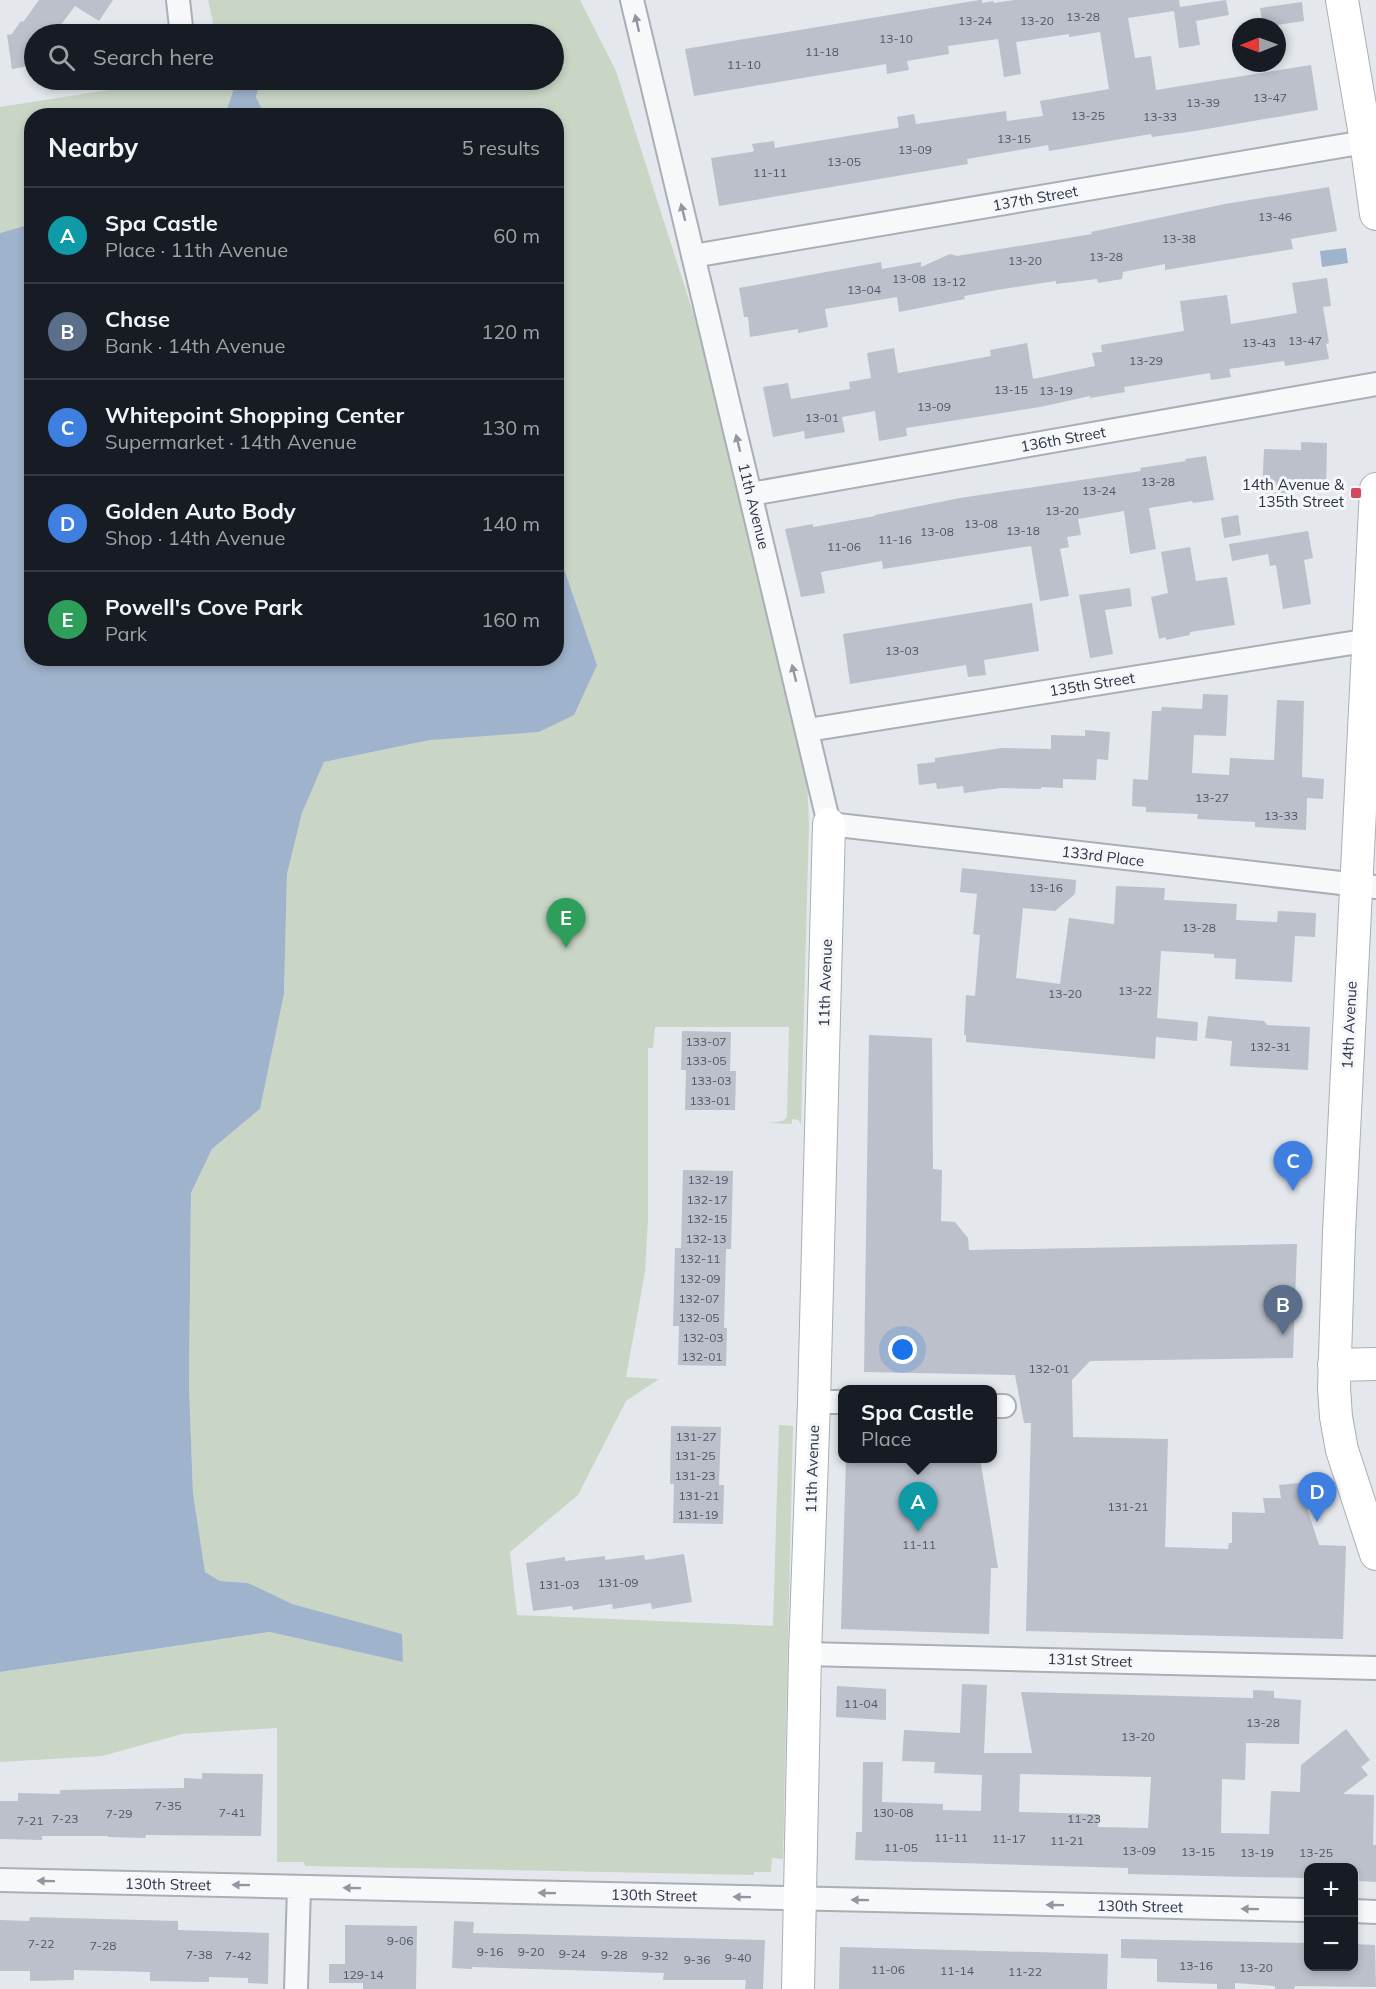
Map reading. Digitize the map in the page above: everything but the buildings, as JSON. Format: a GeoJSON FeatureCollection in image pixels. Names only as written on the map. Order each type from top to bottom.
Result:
{"type":"FeatureCollection","features":[{"type":"Feature","properties":{"kind":"street"},"geometry":{"type":"LineString","coordinates":[[178,0],[179,24]]}},
{"type":"Feature","properties":{"kind":"street","name":"11th Avenue"},"geometry":{"type":"LineString","coordinates":[[632,0],[829,824],[829,1402],[805,1654],[798,1989]]}},
{"type":"Feature","properties":{"kind":"street"},"geometry":{"type":"LineString","coordinates":[[1342,0],[1371,140],[1376,214]]}},
{"type":"Feature","properties":{"kind":"street","name":"137th Street"},"geometry":{"type":"LineString","coordinates":[[693,256],[1371,140]]}},
{"type":"Feature","properties":{"kind":"street","name":"136th Street"},"geometry":{"type":"LineString","coordinates":[[751,494],[1376,384]]}},
{"type":"Feature","properties":{"kind":"street","name":"14th Avenue"},"geometry":{"type":"LineString","coordinates":[[1376,489],[1366,886],[1339,1232],[1334,1365],[1336,1417],[1342,1450],[1376,1554]]}},
{"type":"Feature","properties":{"kind":"street","name":"135th Street"},"geometry":{"type":"LineString","coordinates":[[808,730],[1372,639]]}},
{"type":"Feature","properties":{"kind":"street","name":"133rd Place"},"geometry":{"type":"LineString","coordinates":[[829,824],[1366,886]]}},
{"type":"Feature","properties":{"kind":"street"},"geometry":{"type":"LineString","coordinates":[[1334,1365],[1376,1364]]}},
{"type":"Feature","properties":{"kind":"street","name":"131st Street"},"geometry":{"type":"LineString","coordinates":[[805,1654],[1376,1668]]}},
{"type":"Feature","properties":{"kind":"street","name":"130th Street"},"geometry":{"type":"LineString","coordinates":[[0,1880],[1304,1910]]}},
{"type":"Feature","properties":{"kind":"street"},"geometry":{"type":"LineString","coordinates":[[296,1989],[299,1887]]}},
{"type":"Feature","properties":{"kind":"street"},"geometry":{"type":"LineString","coordinates":[[1358,1911],[1376,1912]]}},
{"type":"Feature","properties":{"kind":"green space"},"geometry":{"type":"Polygon","coordinates":[[[208,0],[580,0],[616,71],[710,366],[806,752],[809,824],[801,1124],[798,1120],[792,1119],[792,1124],[769,1123],[783,1121],[787,1117],[789,1027],[655,1027],[653,1048],[648,1048],[648,1219],[645,1272],[626,1377],[659,1379],[626,1401],[578,1495],[510,1552],[517,1615],[773,1626],[779,1425],[793,1426],[783,1859],[772,1858],[771,1872],[754,1872],[754,1875],[305,1866],[304,1862],[277,1862],[277,1728],[182,1734],[102,1756],[0,1762],[0,1672],[271,1632],[400,1661],[248,1583],[220,1581],[205,1572],[193,1493],[189,1386],[191,1193],[212,1149],[260,1109],[284,994],[287,874],[302,813],[324,762],[430,740],[597,665],[564,568],[564,108],[262,108],[256,97],[258,90],[564,90],[564,24],[212,24],[208,0]]]}},
{"type":"Feature","properties":{"kind":"green space"},"geometry":{"type":"Polygon","coordinates":[[[109,90],[233,90],[227,108],[24,108],[24,226],[0,233],[0,107],[109,90]]]}},
{"type":"Feature","properties":{"kind":"water"},"geometry":{"type":"Polygon","coordinates":[[[233,90],[258,90],[256,97],[262,108],[227,108],[233,90]]]}},
{"type":"Feature","properties":{"kind":"water"},"geometry":{"type":"Polygon","coordinates":[[[24,226],[24,666],[564,666],[564,568],[597,665],[574,715],[539,732],[430,740],[324,762],[302,813],[287,874],[284,994],[260,1109],[212,1149],[191,1193],[189,1386],[193,1493],[205,1572],[220,1581],[248,1583],[292,1604],[402,1634],[403,1662],[270,1632],[0,1672],[0,233],[24,226]]]}},
{"type":"Feature","properties":{"kind":"water"},"geometry":{"type":"Polygon","coordinates":[[[1346,248],[1348,263],[1322,267],[1320,251],[1346,248]]]}},
{"type":"Feature","properties":{"kind":"place","name":"14th Avenue & 135th Street"},"geometry":{"type":"Point","coordinates":[1356,493]}},
{"type":"Feature","properties":{"kind":"place","name":"Powell's Cove Park"},"geometry":{"type":"Point","coordinates":[566,948]}},
{"type":"Feature","properties":{"kind":"place","name":"Whitepoint Shopping Center"},"geometry":{"type":"Point","coordinates":[1293,1191]}},
{"type":"Feature","properties":{"kind":"place","name":"Chase"},"geometry":{"type":"Point","coordinates":[1283,1335]}},
{"type":"Feature","properties":{"kind":"place","name":"Golden Auto Body"},"geometry":{"type":"Point","coordinates":[1317,1522]}},
{"type":"Feature","properties":{"kind":"place","name":"Spa Castle"},"geometry":{"type":"Point","coordinates":[918,1532]}}]}
